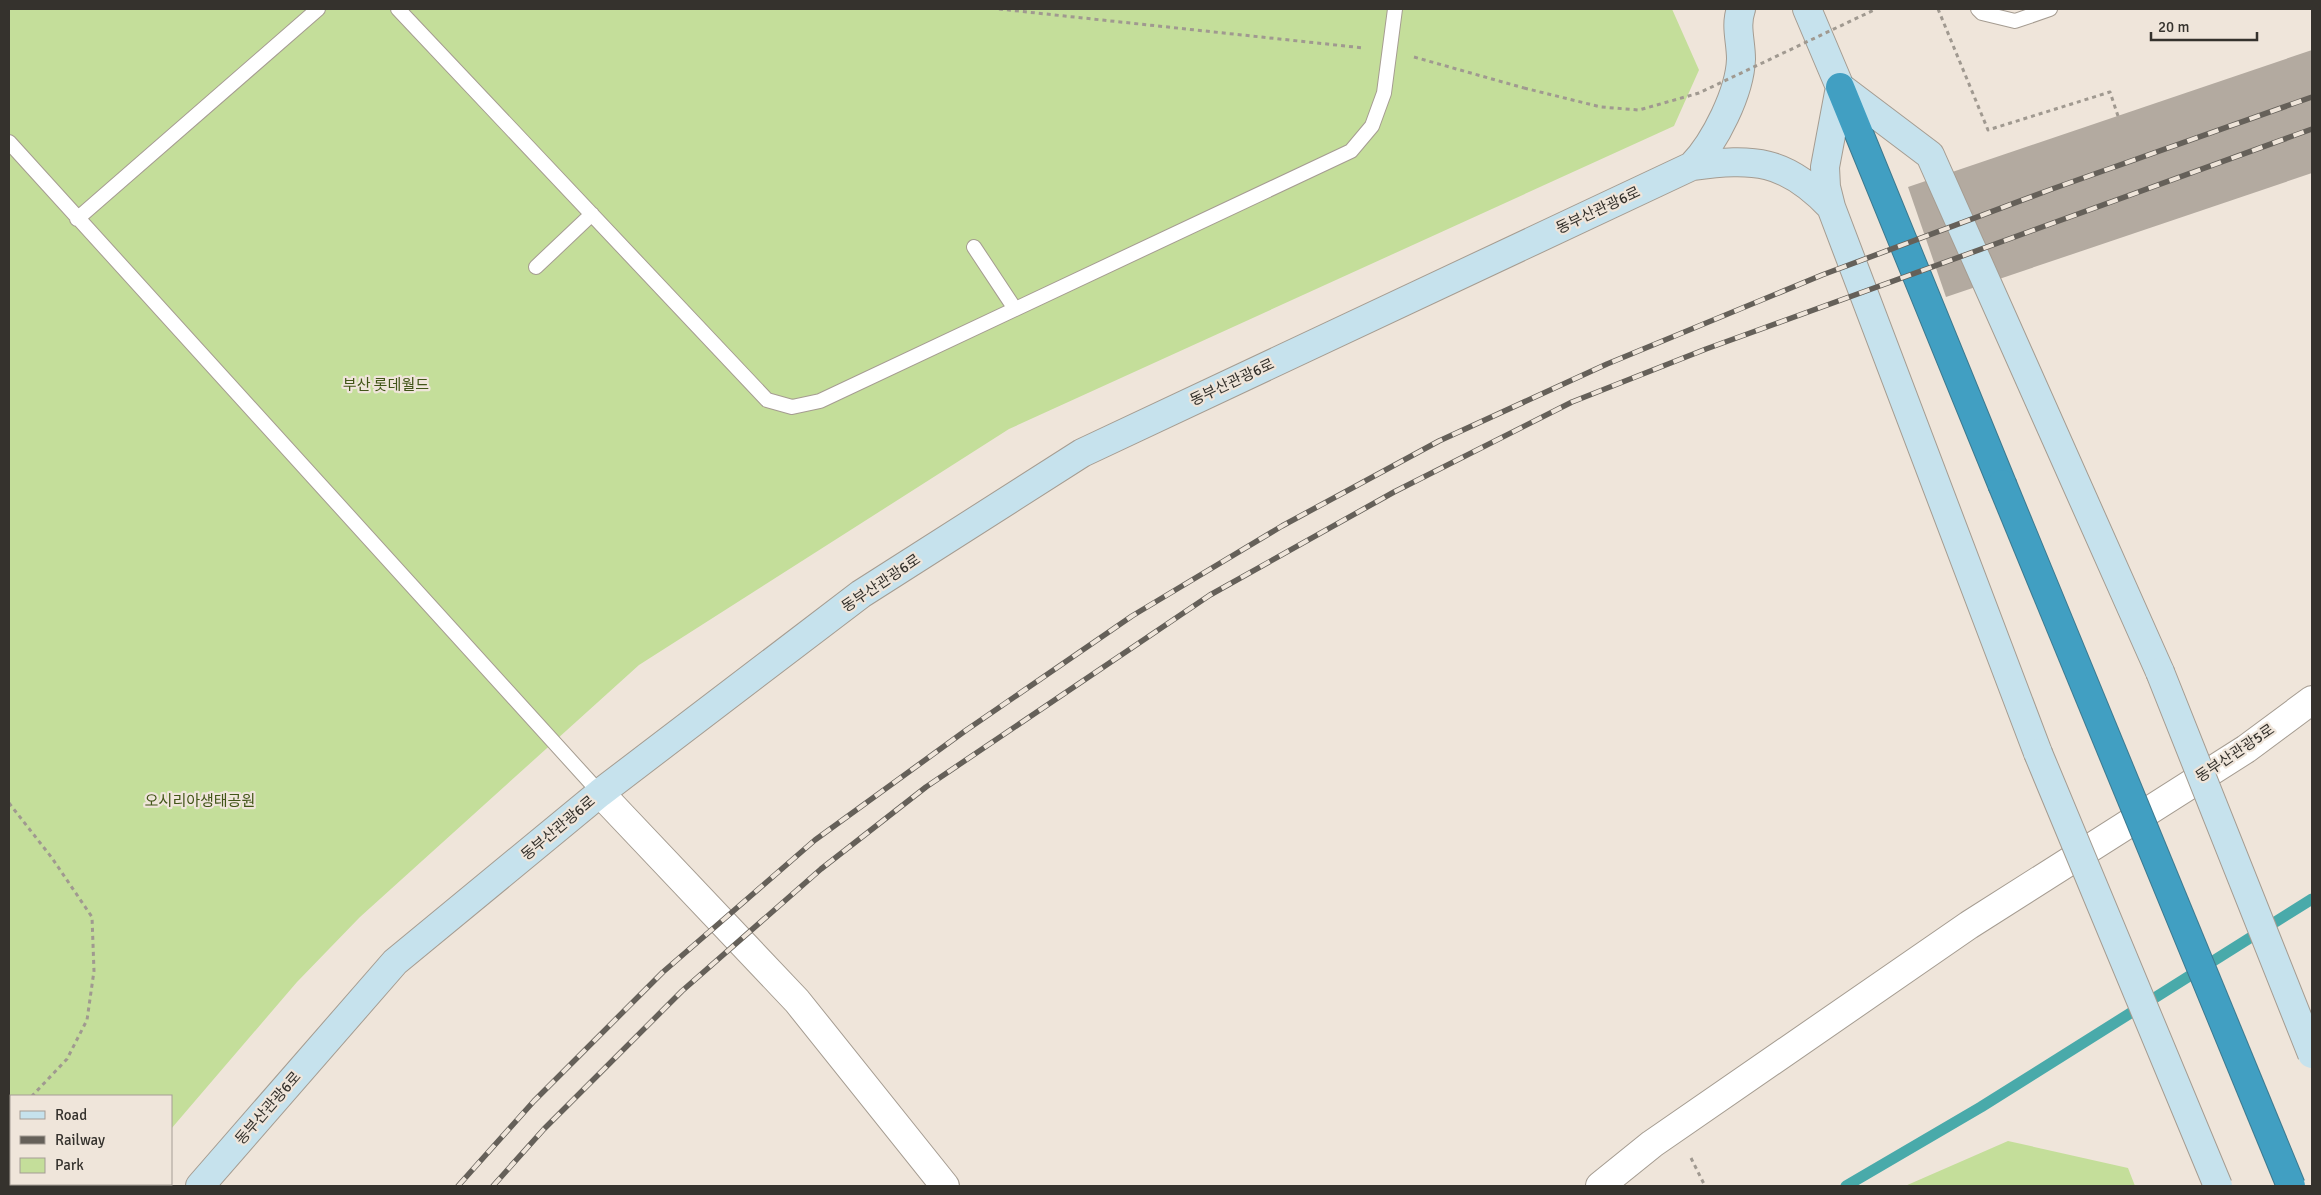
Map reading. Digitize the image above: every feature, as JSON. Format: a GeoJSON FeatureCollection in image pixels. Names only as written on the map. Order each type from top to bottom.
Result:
{"type":"FeatureCollection","features":[{"type":"Feature","properties":{"kind":"highway"},"geometry":{"type":"LineString","coordinates":[[1840,87],[2291,1186]]}},
{"type":"Feature","properties":{"kind":"main road","name":"동부산관광6로"},"geometry":{"type":"LineString","coordinates":[[1692,166],[1707,147],[1720,124],[1740,76],[1741,57],[1738,18],[1741,9]]}},
{"type":"Feature","properties":{"kind":"main road"},"geometry":{"type":"LineString","coordinates":[[1807,9],[1840,87],[1930,155],[2160,672],[2312,1054]]}},
{"type":"Feature","properties":{"kind":"main road"},"geometry":{"type":"LineString","coordinates":[[1840,87],[1825,167],[1830,207],[2038,753],[2218,1186]]}},
{"type":"Feature","properties":{"kind":"main road","name":"동부산관광6로"},"geometry":{"type":"LineString","coordinates":[[200,1186],[395,962],[600,793],[861,594],[1082,453],[1692,166],[1745,162],[1784,170],[1811,186],[1830,207]]}},
{"type":"Feature","properties":{"kind":"street","name":"동부산관광5로"},"geometry":{"type":"LineString","coordinates":[[1600,1186],[1652,1144],[1969,925],[2246,749],[2312,700]]}},
{"type":"Feature","properties":{"kind":"street"},"geometry":{"type":"LineString","coordinates":[[600,793],[797,1001],[945,1186]]}},
{"type":"Feature","properties":{"kind":"lane"},"geometry":{"type":"LineString","coordinates":[[77,219],[318,9]]}},
{"type":"Feature","properties":{"kind":"lane"},"geometry":{"type":"LineString","coordinates":[[398,9],[766,400],[792,408],[820,401],[1351,151],[1372,126],[1384,93],[1395,9]]}},
{"type":"Feature","properties":{"kind":"lane"},"geometry":{"type":"LineString","coordinates":[[1978,9],[1982,13],[2015,21],[2050,9]]}},
{"type":"Feature","properties":{"kind":"lane"},"geometry":{"type":"LineString","coordinates":[[9,142],[600,793]]}},
{"type":"Feature","properties":{"kind":"lane"},"geometry":{"type":"LineString","coordinates":[[536,267],[592,214]]}},
{"type":"Feature","properties":{"kind":"lane"},"geometry":{"type":"LineString","coordinates":[[974,247],[1015,309]]}},
{"type":"Feature","properties":{"kind":"path"},"geometry":{"type":"LineString","coordinates":[[999,9],[1391,51],[1524,88],[1601,106],[1639,110],[1699,94],[1876,9]]}},
{"type":"Feature","properties":{"kind":"path"},"geometry":{"type":"LineString","coordinates":[[1938,9],[1988,130],[2110,92],[2118,116]]}},
{"type":"Feature","properties":{"kind":"path"},"geometry":{"type":"LineString","coordinates":[[9,803],[52,858],[92,916],[94,971],[87,1020],[67,1060],[33,1095]]}},
{"type":"Feature","properties":{"kind":"green space","name":"부산 롯데월드"},"geometry":{"type":"Polygon","coordinates":[[[9,9],[1672,9],[1699,70],[1674,126],[1009,429],[639,665],[360,917],[297,982],[172,1128],[172,1095],[10,1095],[10,1185],[120,1185],[9,1186],[9,9]]]}},
{"type":"Feature","properties":{"kind":"green space"},"geometry":{"type":"Polygon","coordinates":[[[2008,1141],[2128,1168],[2135,1186],[1905,1186],[2008,1141]]]}},
{"type":"Feature","properties":{"kind":"building"},"geometry":{"type":"Polygon","coordinates":[[[2312,50],[2312,173],[1946,297],[1908,187],[2312,50]]]}},
{"type":"Feature","properties":{"kind":"waterway"},"geometry":{"type":"LineString","coordinates":[[1846,1186],[1981,1107],[2312,899]]}},
{"type":"Feature","properties":{"kind":"railway"},"geometry":{"type":"LineString","coordinates":[[458,1186],[534,1101],[663,972],[815,840],[965,731],[1132,616],[1282,526],[1439,441],[1607,364],[1822,275],[2052,189],[2312,97]]}},
{"type":"Feature","properties":{"kind":"railway"},"geometry":{"type":"LineString","coordinates":[[493,1186],[544,1129],[682,991],[821,869],[926,787],[1210,595],[1394,492],[1572,402],[1706,349],[2312,129]]}},
{"type":"Feature","properties":{"kind":"park label","name":"오시리아생태공원"},"geometry":{"type":"Point","coordinates":[200,801]}}]}
